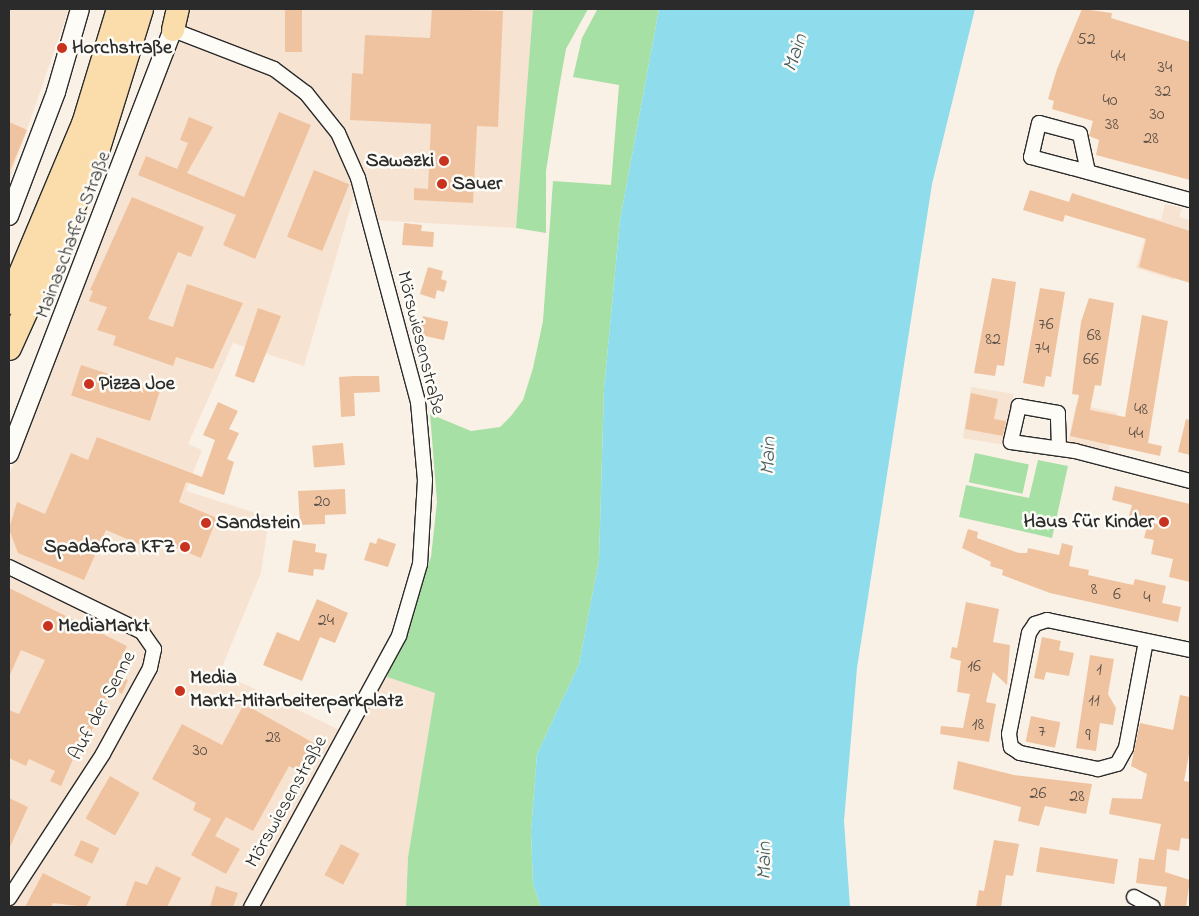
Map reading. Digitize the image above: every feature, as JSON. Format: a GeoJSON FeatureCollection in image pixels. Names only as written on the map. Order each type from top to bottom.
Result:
{"type":"FeatureCollection","features":[{"type":"Feature","properties":{"kind":"highway"},"geometry":{"type":"LineString","coordinates":[[9,302],[84,124],[120,9]]}},
{"type":"Feature","properties":{"kind":"highway"},"geometry":{"type":"LineString","coordinates":[[9,348],[94,161],[141,9]]}},
{"type":"Feature","properties":{"kind":"street"},"geometry":{"type":"LineString","coordinates":[[9,216],[56,92],[80,9]]}},
{"type":"Feature","properties":{"kind":"street","name":"Mainaschaffer Straße"},"geometry":{"type":"LineString","coordinates":[[9,454],[176,19]]}},
{"type":"Feature","properties":{"kind":"street","name":"Mörswiesenstraße"},"geometry":{"type":"LineString","coordinates":[[176,19],[274,69],[306,94],[338,133],[358,178],[418,402],[425,480],[420,564],[399,636],[251,907]]}},
{"type":"Feature","properties":{"kind":"street"},"geometry":{"type":"LineString","coordinates":[[1088,172],[1080,134],[1038,123],[1030,156],[1088,172],[1190,200]]}},
{"type":"Feature","properties":{"kind":"street"},"geometry":{"type":"LineString","coordinates":[[1060,448],[1190,482]]}},
{"type":"Feature","properties":{"kind":"street","name":"Auf der Senne"},"geometry":{"type":"LineString","coordinates":[[9,567],[142,632],[154,649],[150,668],[103,754],[9,898]]}},
{"type":"Feature","properties":{"kind":"street"},"geometry":{"type":"LineString","coordinates":[[1146,641],[1126,748],[1117,764],[1098,769],[1020,753],[1011,747],[1009,734],[1029,633],[1036,624],[1048,620],[1190,650]]}},
{"type":"Feature","properties":{"kind":"street"},"geometry":{"type":"LineString","coordinates":[[1134,897],[1153,907]]}},
{"type":"Feature","properties":{"kind":"shaded area"},"geometry":{"type":"Polygon","coordinates":[[[9,9],[69,9],[9,181],[9,9]]]}},
{"type":"Feature","properties":{"kind":"shaded area"},"geometry":{"type":"Polygon","coordinates":[[[189,9],[533,9],[516,228],[375,220],[358,182],[304,366],[233,343],[188,444],[202,450],[186,491],[269,517],[261,573],[220,672],[350,735],[387,677],[435,693],[408,857],[406,907],[9,907],[9,475],[189,9]]]}},
{"type":"Feature","properties":{"kind":"shaded area"},"geometry":{"type":"Polygon","coordinates":[[[1165,204],[1182,208],[1179,217],[1190,220],[1190,249],[1183,248],[1174,280],[1136,268],[1151,217],[1161,220],[1165,204]]]}},
{"type":"Feature","properties":{"kind":"shaded area"},"geometry":{"type":"Polygon","coordinates":[[[971,387],[1013,394],[1005,445],[963,438],[971,387]]]}},
{"type":"Feature","properties":{"kind":"shaded area"},"geometry":{"type":"Polygon","coordinates":[[[1076,404],[1117,413],[1109,452],[1068,443],[1076,404]]]}},
{"type":"Feature","properties":{"kind":"green space"},"geometry":{"type":"Polygon","coordinates":[[[533,9],[588,9],[566,49],[546,171],[546,233],[516,228],[533,9]]]}},
{"type":"Feature","properties":{"kind":"green space"},"geometry":{"type":"Polygon","coordinates":[[[593,9],[659,9],[620,220],[604,389],[599,560],[579,664],[537,754],[531,831],[533,884],[541,907],[406,907],[408,857],[435,693],[387,677],[431,557],[437,502],[430,414],[471,431],[500,427],[511,416],[523,400],[533,368],[543,321],[553,181],[611,185],[619,85],[573,77],[582,38],[597,10],[593,9]]]}},
{"type":"Feature","properties":{"kind":"green space"},"geometry":{"type":"Polygon","coordinates":[[[975,453],[1029,464],[1023,494],[969,482],[975,453]]]}},
{"type":"Feature","properties":{"kind":"green space"},"geometry":{"type":"Polygon","coordinates":[[[1038,460],[1068,466],[1052,538],[959,517],[966,485],[1029,498],[1038,460]]]}},
{"type":"Feature","properties":{"kind":"water","name":"Main"},"geometry":{"type":"Polygon","coordinates":[[[659,9],[975,9],[932,184],[857,668],[844,821],[850,907],[541,907],[533,884],[531,831],[537,754],[579,664],[599,560],[604,389],[620,220],[659,9]]]}},
{"type":"Feature","properties":{"kind":"building"},"geometry":{"type":"Polygon","coordinates":[[[285,9],[302,9],[302,52],[285,52],[285,9]]]}},
{"type":"Feature","properties":{"kind":"building"},"geometry":{"type":"Polygon","coordinates":[[[432,9],[503,11],[498,127],[477,126],[473,203],[414,200],[414,188],[428,189],[431,124],[350,120],[352,73],[363,74],[365,35],[430,38],[432,9]]]}},
{"type":"Feature","properties":{"kind":"building"},"geometry":{"type":"Polygon","coordinates":[[[1082,9],[1112,13],[1111,18],[1190,42],[1190,180],[1096,155],[1099,140],[1089,136],[1093,121],[1052,109],[1054,101],[1048,99],[1057,69],[1082,9]]]}},
{"type":"Feature","properties":{"kind":"building"},"geometry":{"type":"Polygon","coordinates":[[[279,112],[311,125],[255,259],[223,245],[236,215],[138,175],[146,156],[177,169],[188,143],[180,140],[189,117],[213,127],[187,173],[244,197],[279,112]]]}},
{"type":"Feature","properties":{"kind":"building"},"geometry":{"type":"Polygon","coordinates":[[[9,122],[27,130],[9,173],[9,122]]]}},
{"type":"Feature","properties":{"kind":"building"},"geometry":{"type":"Polygon","coordinates":[[[314,170],[349,184],[322,251],[287,237],[314,170]]]}},
{"type":"Feature","properties":{"kind":"building"},"geometry":{"type":"Polygon","coordinates":[[[1030,190],[1069,202],[1072,193],[1190,231],[1190,283],[1139,267],[1146,239],[1065,215],[1063,222],[1023,210],[1030,190]]]}},
{"type":"Feature","properties":{"kind":"building"},"geometry":{"type":"Polygon","coordinates":[[[132,197],[204,227],[191,257],[178,252],[148,319],[173,327],[187,284],[243,303],[213,369],[176,357],[173,366],[113,345],[116,336],[97,330],[107,307],[89,301],[93,291],[90,290],[132,197]]]}},
{"type":"Feature","properties":{"kind":"building"},"geometry":{"type":"Polygon","coordinates":[[[404,223],[422,225],[421,231],[434,232],[433,247],[402,245],[404,223]]]}},
{"type":"Feature","properties":{"kind":"building"},"geometry":{"type":"Polygon","coordinates":[[[428,267],[443,271],[441,279],[447,281],[444,292],[437,290],[435,299],[420,294],[428,267]]]}},
{"type":"Feature","properties":{"kind":"building"},"geometry":{"type":"Polygon","coordinates":[[[992,278],[1016,282],[1004,366],[997,365],[995,376],[974,373],[992,278]]]}},
{"type":"Feature","properties":{"kind":"building"},"geometry":{"type":"Polygon","coordinates":[[[1040,288],[1065,292],[1051,377],[1046,376],[1044,387],[1023,383],[1040,288]]]}},
{"type":"Feature","properties":{"kind":"building"},"geometry":{"type":"Polygon","coordinates":[[[1089,298],[1114,303],[1101,386],[1095,385],[1090,410],[1125,417],[1142,315],[1168,321],[1148,443],[1162,446],[1160,456],[1070,436],[1079,395],[1072,394],[1081,322],[1089,298]]]}},
{"type":"Feature","properties":{"kind":"building"},"geometry":{"type":"Polygon","coordinates":[[[258,308],[281,316],[254,383],[235,376],[258,308]]]}},
{"type":"Feature","properties":{"kind":"building"},"geometry":{"type":"Polygon","coordinates":[[[423,316],[448,322],[444,340],[419,335],[423,316]]]}},
{"type":"Feature","properties":{"kind":"building"},"geometry":{"type":"Polygon","coordinates":[[[81,365],[160,391],[150,421],[71,395],[81,365]]]}},
{"type":"Feature","properties":{"kind":"building"},"geometry":{"type":"Polygon","coordinates":[[[379,376],[380,392],[354,393],[355,416],[341,417],[339,377],[379,376]]]}},
{"type":"Feature","properties":{"kind":"building"},"geometry":{"type":"Polygon","coordinates":[[[971,393],[998,399],[994,419],[1006,421],[1003,436],[965,429],[971,393]]]}},
{"type":"Feature","properties":{"kind":"building"},"geometry":{"type":"Polygon","coordinates":[[[218,402],[238,411],[229,429],[239,433],[227,459],[234,462],[224,495],[186,482],[179,502],[217,518],[201,558],[151,537],[146,547],[106,530],[84,580],[18,553],[9,529],[17,502],[45,514],[71,453],[88,460],[97,437],[202,477],[215,440],[203,435],[218,402]]]}},
{"type":"Feature","properties":{"kind":"building"},"geometry":{"type":"Polygon","coordinates":[[[1186,419],[1190,420],[1190,455],[1178,452],[1186,419]]]}},
{"type":"Feature","properties":{"kind":"building"},"geometry":{"type":"Polygon","coordinates":[[[343,443],[345,465],[314,468],[312,446],[343,443]]]}},
{"type":"Feature","properties":{"kind":"building","name":"Haus für Kinder"},"geometry":{"type":"Polygon","coordinates":[[[1115,486],[1190,504],[1190,582],[1169,577],[1173,559],[1151,554],[1154,540],[1144,538],[1148,524],[1128,520],[1132,505],[1112,500],[1115,486]]]}},
{"type":"Feature","properties":{"kind":"building"},"geometry":{"type":"Polygon","coordinates":[[[345,489],[346,514],[325,515],[325,524],[300,525],[298,491],[345,489]]]}},
{"type":"Feature","properties":{"kind":"building"},"geometry":{"type":"Polygon","coordinates":[[[968,529],[978,532],[977,538],[1019,553],[1027,553],[1028,548],[1059,555],[1062,543],[1073,546],[1069,566],[1089,570],[1088,575],[1133,585],[1135,579],[1166,586],[1162,603],[1181,607],[1178,622],[1050,593],[1002,575],[1003,570],[990,566],[991,562],[962,548],[968,529]]]}},
{"type":"Feature","properties":{"kind":"building"},"geometry":{"type":"Polygon","coordinates":[[[378,538],[396,544],[388,567],[364,560],[370,542],[376,544],[378,538]]]}},
{"type":"Feature","properties":{"kind":"building"},"geometry":{"type":"Polygon","coordinates":[[[293,540],[316,544],[315,552],[327,554],[324,570],[314,569],[313,576],[288,572],[293,540]]]}},
{"type":"Feature","properties":{"kind":"building"},"geometry":{"type":"Polygon","coordinates":[[[9,588],[127,646],[115,672],[128,680],[122,694],[113,689],[88,738],[84,735],[61,786],[50,781],[55,771],[29,759],[26,766],[9,758],[9,710],[19,714],[45,660],[21,650],[9,677],[9,588]]]}},
{"type":"Feature","properties":{"kind":"building"},"geometry":{"type":"Polygon","coordinates":[[[317,599],[348,613],[335,643],[320,637],[302,681],[263,665],[277,632],[299,641],[317,599]]]}},
{"type":"Feature","properties":{"kind":"building"},"geometry":{"type":"Polygon","coordinates":[[[966,602],[999,609],[993,642],[1010,645],[1007,685],[993,672],[986,702],[996,704],[989,742],[940,734],[941,726],[963,728],[970,694],[957,692],[961,661],[950,658],[952,647],[957,648],[966,602]]]}},
{"type":"Feature","properties":{"kind":"building"},"geometry":{"type":"Polygon","coordinates":[[[1042,637],[1061,641],[1059,650],[1074,653],[1069,676],[1046,672],[1044,680],[1034,678],[1042,637]]]}},
{"type":"Feature","properties":{"kind":"building"},"geometry":{"type":"Polygon","coordinates":[[[1090,655],[1114,659],[1108,694],[1116,708],[1113,725],[1100,723],[1096,751],[1076,748],[1090,655]]]}},
{"type":"Feature","properties":{"kind":"building"},"geometry":{"type":"Polygon","coordinates":[[[1180,695],[1190,697],[1190,749],[1184,781],[1190,782],[1190,839],[1181,838],[1179,851],[1167,849],[1165,872],[1190,880],[1186,907],[1164,907],[1167,887],[1136,883],[1139,858],[1154,860],[1161,824],[1109,814],[1112,798],[1142,799],[1147,774],[1131,766],[1140,723],[1173,730],[1180,695]]]}},
{"type":"Feature","properties":{"kind":"building"},"geometry":{"type":"Polygon","coordinates":[[[244,704],[317,745],[301,773],[289,766],[253,831],[226,817],[215,836],[240,849],[226,874],[191,855],[211,819],[193,810],[196,803],[152,779],[182,724],[222,745],[244,704]]]}},
{"type":"Feature","properties":{"kind":"building"},"geometry":{"type":"Polygon","coordinates":[[[1031,716],[1060,722],[1055,748],[1026,741],[1031,716]]]}},
{"type":"Feature","properties":{"kind":"building"},"geometry":{"type":"Polygon","coordinates":[[[958,761],[1014,775],[1092,784],[1086,814],[1045,806],[1039,826],[1018,821],[1021,807],[953,789],[958,761]]]}},
{"type":"Feature","properties":{"kind":"building"},"geometry":{"type":"Polygon","coordinates":[[[110,776],[139,793],[115,835],[86,818],[110,776]]]}},
{"type":"Feature","properties":{"kind":"building"},"geometry":{"type":"Polygon","coordinates":[[[9,798],[28,807],[9,849],[9,798]]]}},
{"type":"Feature","properties":{"kind":"building"},"geometry":{"type":"Polygon","coordinates":[[[81,840],[99,848],[92,864],[74,856],[81,840]]]}},
{"type":"Feature","properties":{"kind":"building"},"geometry":{"type":"Polygon","coordinates":[[[994,840],[1019,844],[1013,876],[1006,875],[1001,907],[976,907],[979,890],[984,891],[994,840]]]}},
{"type":"Feature","properties":{"kind":"building"},"geometry":{"type":"Polygon","coordinates":[[[341,844],[360,854],[343,885],[325,875],[341,844]]]}},
{"type":"Feature","properties":{"kind":"building"},"geometry":{"type":"Polygon","coordinates":[[[1040,847],[1118,859],[1114,884],[1036,872],[1040,847]]]}},
{"type":"Feature","properties":{"kind":"building"},"geometry":{"type":"Polygon","coordinates":[[[156,866],[181,878],[167,907],[125,907],[135,881],[147,885],[156,866]]]}},
{"type":"Feature","properties":{"kind":"building"},"geometry":{"type":"Polygon","coordinates":[[[43,873],[91,897],[86,907],[53,903],[51,907],[25,907],[43,873]]]}},
{"type":"Feature","properties":{"kind":"building"},"geometry":{"type":"Polygon","coordinates":[[[216,886],[238,893],[233,907],[210,907],[216,886]]]}},
{"type":"Feature","properties":{"kind":"place","name":"Horchstraße"},"geometry":{"type":"Point","coordinates":[62,48]}},
{"type":"Feature","properties":{"kind":"place","name":"Sawazki"},"geometry":{"type":"Point","coordinates":[444,161]}},
{"type":"Feature","properties":{"kind":"place","name":"Sauer"},"geometry":{"type":"Point","coordinates":[442,184]}},
{"type":"Feature","properties":{"kind":"place","name":"Pizza Joe"},"geometry":{"type":"Point","coordinates":[89,384]}},
{"type":"Feature","properties":{"kind":"place","name":"Haus für Kinder"},"geometry":{"type":"Point","coordinates":[1164,522]}},
{"type":"Feature","properties":{"kind":"place","name":"Sandstein"},"geometry":{"type":"Point","coordinates":[206,523]}},
{"type":"Feature","properties":{"kind":"place","name":"Spadafora KFZ"},"geometry":{"type":"Point","coordinates":[185,547]}},
{"type":"Feature","properties":{"kind":"place","name":"MediaMarkt"},"geometry":{"type":"Point","coordinates":[48,626]}},
{"type":"Feature","properties":{"kind":"place","name":"Media Markt-Mitarbeiterparkplatz"},"geometry":{"type":"Point","coordinates":[180,691]}}]}
